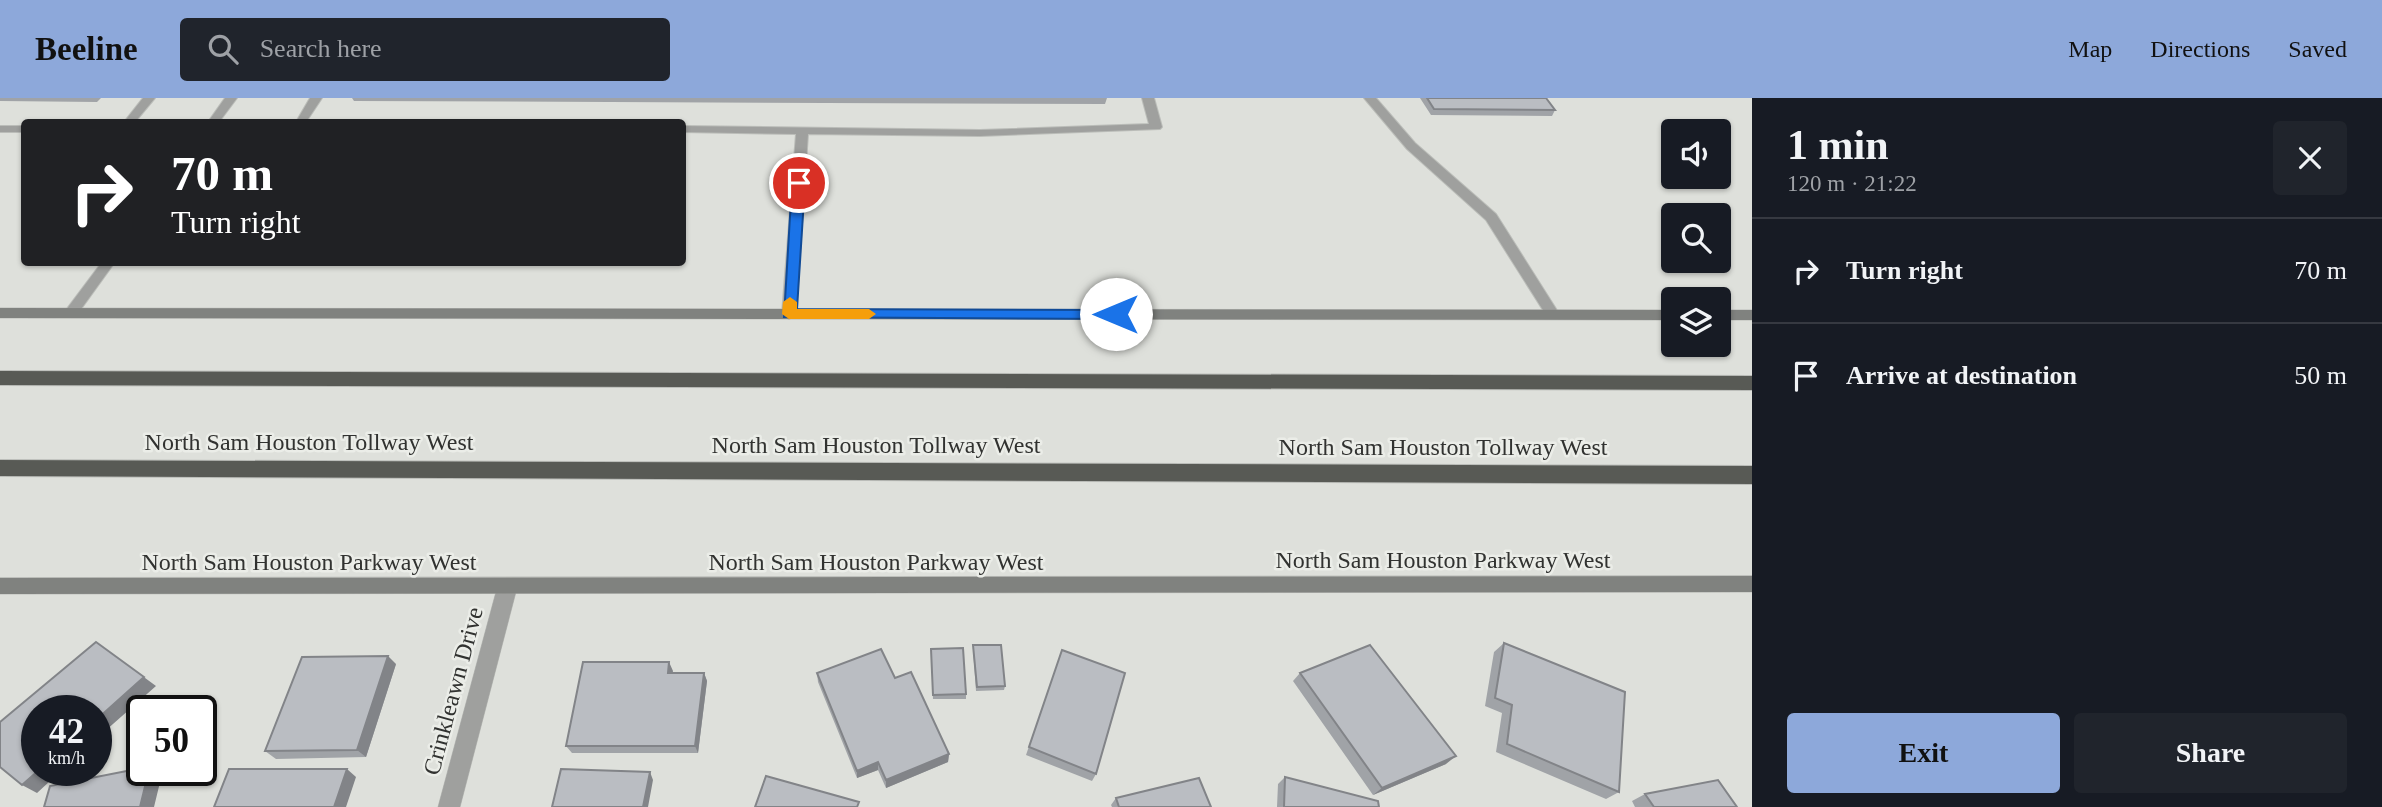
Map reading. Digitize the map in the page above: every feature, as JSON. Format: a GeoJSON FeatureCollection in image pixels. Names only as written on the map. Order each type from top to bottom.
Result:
{"type":"FeatureCollection","features":[{"type":"Feature","properties":{"kind":"highway"},"geometry":{"type":"LineString","coordinates":[[0,378],[1752,383]]}},
{"type":"Feature","properties":{"kind":"highway","name":"North Sam Houston Tollway West"},"geometry":{"type":"LineString","coordinates":[[0,468],[1752,475]]}},
{"type":"Feature","properties":{"kind":"main road"},"geometry":{"type":"LineString","coordinates":[[0,313],[1661,315]]}},
{"type":"Feature","properties":{"kind":"main road"},"geometry":{"type":"LineString","coordinates":[[1731,315],[1752,315]]}},
{"type":"Feature","properties":{"kind":"main road","name":"North Sam Houston Parkway West"},"geometry":{"type":"LineString","coordinates":[[0,586],[507,588],[1752,584]]}},
{"type":"Feature","properties":{"kind":"street","name":"Crinkleawn Drive"},"geometry":{"type":"LineString","coordinates":[[449,807],[507,588]]}},
{"type":"Feature","properties":{"kind":"lane"},"geometry":{"type":"LineString","coordinates":[[132,119],[149,98]]}},
{"type":"Feature","properties":{"kind":"lane"},"geometry":{"type":"LineString","coordinates":[[215,119],[231,98]]}},
{"type":"Feature","properties":{"kind":"lane"},"geometry":{"type":"LineString","coordinates":[[303,119],[316,98]]}},
{"type":"Feature","properties":{"kind":"lane"},"geometry":{"type":"LineString","coordinates":[[686,130],[980,133],[1156,127],[1148,98]]}},
{"type":"Feature","properties":{"kind":"lane"},"geometry":{"type":"LineString","coordinates":[[1370,98],[1411,146],[1491,217],[1553,315]]}},
{"type":"Feature","properties":{"kind":"lane"},"geometry":{"type":"LineString","coordinates":[[0,129],[21,129]]}},
{"type":"Feature","properties":{"kind":"lane"},"geometry":{"type":"LineString","coordinates":[[789,314],[802,131]]}},
{"type":"Feature","properties":{"kind":"lane"},"geometry":{"type":"LineString","coordinates":[[71,313],[106,266]]}},
{"type":"Feature","properties":{"kind":"building"},"geometry":{"type":"Polygon","coordinates":[[[1427,98],[1546,98],[1555,110],[1434,109],[1427,98]]]}},
{"type":"Feature","properties":{"kind":"building"},"geometry":{"type":"Polygon","coordinates":[[[96,642],[144,677],[112,706],[112,695],[32,695],[96,642]]]}},
{"type":"Feature","properties":{"kind":"building"},"geometry":{"type":"Polygon","coordinates":[[[1504,643],[1625,692],[1619,792],[1507,744],[1512,705],[1495,698],[1504,643]]]}},
{"type":"Feature","properties":{"kind":"building"},"geometry":{"type":"Polygon","coordinates":[[[973,645],[1001,645],[1005,686],[977,687],[973,645]]]}},
{"type":"Feature","properties":{"kind":"building"},"geometry":{"type":"Polygon","coordinates":[[[1370,645],[1456,756],[1382,788],[1300,673],[1370,645]]]}},
{"type":"Feature","properties":{"kind":"building"},"geometry":{"type":"Polygon","coordinates":[[[963,648],[966,694],[933,695],[931,649],[963,648]]]}},
{"type":"Feature","properties":{"kind":"building"},"geometry":{"type":"Polygon","coordinates":[[[881,649],[895,678],[911,672],[949,754],[886,780],[878,762],[857,771],[817,673],[881,649]]]}},
{"type":"Feature","properties":{"kind":"building"},"geometry":{"type":"Polygon","coordinates":[[[1062,650],[1125,673],[1096,774],[1029,747],[1062,650]]]}},
{"type":"Feature","properties":{"kind":"building"},"geometry":{"type":"Polygon","coordinates":[[[388,656],[357,750],[265,751],[302,657],[388,656]]]}},
{"type":"Feature","properties":{"kind":"building"},"geometry":{"type":"Polygon","coordinates":[[[583,662],[669,662],[668,673],[704,673],[695,746],[566,746],[583,662]]]}},
{"type":"Feature","properties":{"kind":"building"},"geometry":{"type":"Polygon","coordinates":[[[21,704],[21,784],[0,767],[0,722],[21,704]]]}},
{"type":"Feature","properties":{"kind":"building"},"geometry":{"type":"Polygon","coordinates":[[[229,769],[347,769],[334,807],[214,807],[229,769]]]}},
{"type":"Feature","properties":{"kind":"building"},"geometry":{"type":"Polygon","coordinates":[[[561,769],[650,772],[643,807],[552,807],[561,769]]]}},
{"type":"Feature","properties":{"kind":"building"},"geometry":{"type":"Polygon","coordinates":[[[126,771],[126,786],[145,786],[140,807],[44,807],[50,786],[112,786],[112,774],[126,771]]]}},
{"type":"Feature","properties":{"kind":"building"},"geometry":{"type":"Polygon","coordinates":[[[766,776],[859,802],[857,807],[755,807],[766,776]]]}},
{"type":"Feature","properties":{"kind":"building"},"geometry":{"type":"Polygon","coordinates":[[[1285,777],[1378,801],[1379,807],[1284,807],[1285,777]]]}},
{"type":"Feature","properties":{"kind":"building"},"geometry":{"type":"Polygon","coordinates":[[[1199,778],[1211,807],[1119,807],[1116,798],[1199,778]]]}},
{"type":"Feature","properties":{"kind":"building"},"geometry":{"type":"Polygon","coordinates":[[[1718,780],[1737,807],[1654,807],[1645,794],[1718,780]]]}},
{"type":"Feature","properties":{"kind":"slow traffic"},"geometry":{"type":"LineString","coordinates":[[790,302],[789,314],[869,314]]}},
{"type":"Feature","properties":{"kind":"route"},"geometry":{"type":"LineString","coordinates":[[799,183],[789,314],[1116,314]]}}]}
